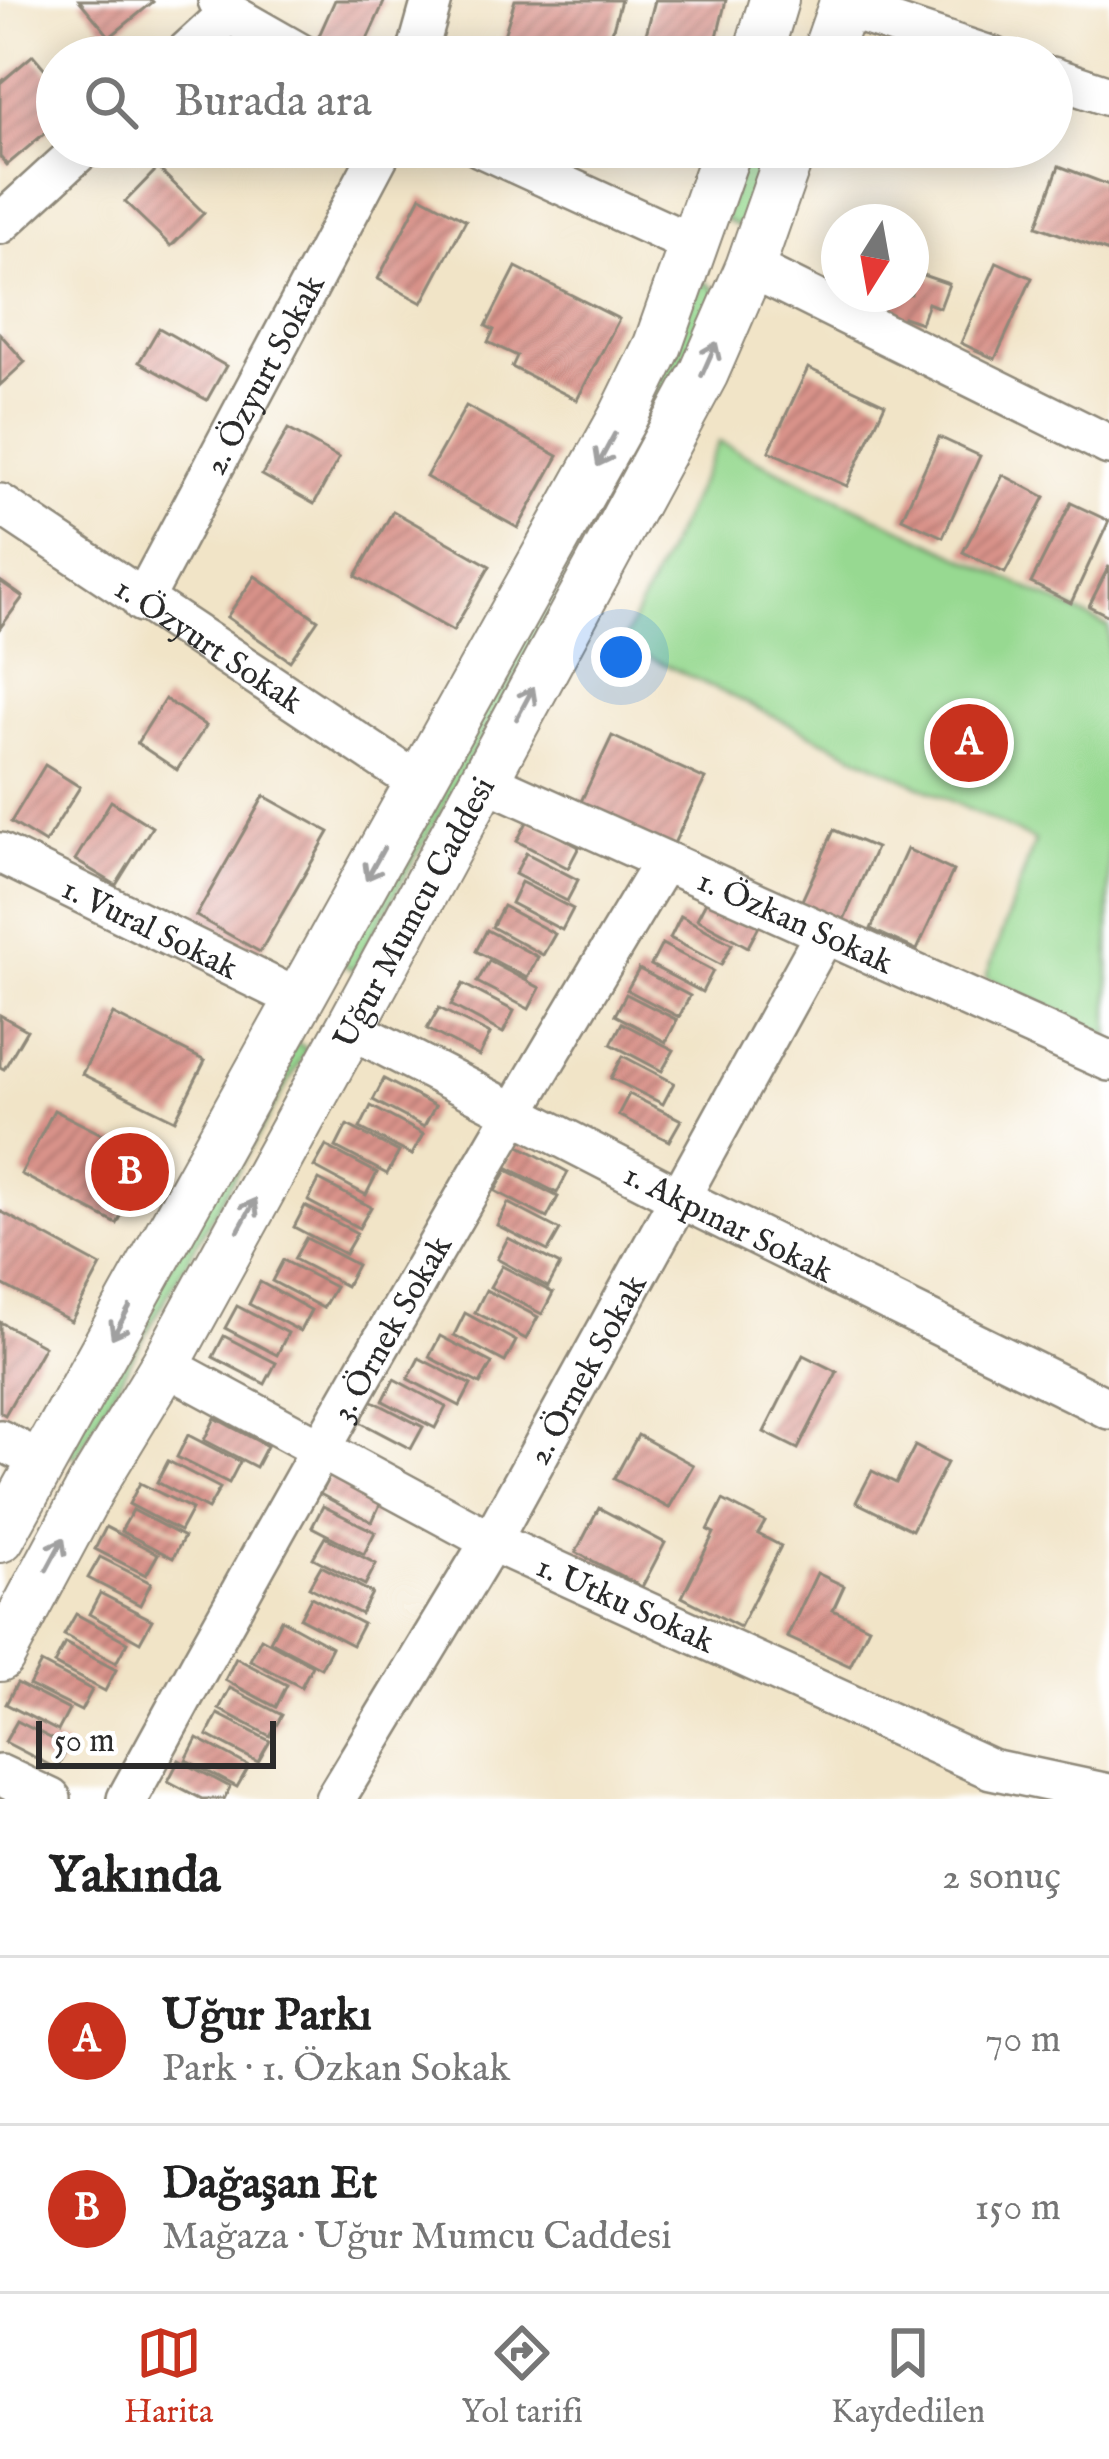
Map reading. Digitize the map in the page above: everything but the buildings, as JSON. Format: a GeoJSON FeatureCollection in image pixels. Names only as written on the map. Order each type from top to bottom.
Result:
{"type":"FeatureCollection","features":[{"type":"Feature","properties":{"kind":"street"},"geometry":{"type":"LineString","coordinates":[[422,36],[432,0]]}},
{"type":"Feature","properties":{"kind":"street"},"geometry":{"type":"LineString","coordinates":[[763,36],[774,0]]}},
{"type":"Feature","properties":{"kind":"street"},"geometry":{"type":"LineString","coordinates":[[832,36],[844,3],[935,36]]}},
{"type":"Feature","properties":{"kind":"street"},"geometry":{"type":"LineString","coordinates":[[198,36],[223,6],[272,36]]}},
{"type":"Feature","properties":{"kind":"street"},"geometry":{"type":"LineString","coordinates":[[1073,84],[1109,96]]}},
{"type":"Feature","properties":{"kind":"street"},"geometry":{"type":"LineString","coordinates":[[0,224],[61,168]]}},
{"type":"Feature","properties":{"kind":"street","name":"2. Özyurt Sokak"},"geometry":{"type":"LineString","coordinates":[[142,602],[372,168]]}},
{"type":"Feature","properties":{"kind":"street"},"geometry":{"type":"LineString","coordinates":[[526,168],[749,267],[1109,446]]}},
{"type":"Feature","properties":{"kind":"street","name":"Uğur Mumcu Caddesi"},"geometry":{"type":"LineString","coordinates":[[0,1538],[623,417],[658,346],[721,168]]}},
{"type":"Feature","properties":{"kind":"street","name":"Uğur Mumcu Caddesi"},"geometry":{"type":"LineString","coordinates":[[0,1657],[350,1028],[704,373],[784,168]]}},
{"type":"Feature","properties":{"kind":"street","name":"1. Özyurt Sokak"},"geometry":{"type":"LineString","coordinates":[[0,505],[420,784]]}},
{"type":"Feature","properties":{"kind":"street","name":"1. Özkan Sokak"},"geometry":{"type":"LineString","coordinates":[[484,780],[1109,1061]]}},
{"type":"Feature","properties":{"kind":"street","name":"1. Vural Sokak"},"geometry":{"type":"LineString","coordinates":[[0,853],[300,1000]]}},
{"type":"Feature","properties":{"kind":"street","name":"3. Örnek Sokak"},"geometry":{"type":"LineString","coordinates":[[127,1799],[317,1450],[664,861]]}},
{"type":"Feature","properties":{"kind":"street","name":"2. Örnek Sokak"},"geometry":{"type":"LineString","coordinates":[[347,1796],[825,934]]}},
{"type":"Feature","properties":{"kind":"street"},"geometry":{"type":"LineString","coordinates":[[300,1000],[350,1028]]}},
{"type":"Feature","properties":{"kind":"street","name":"1. Akpınar Sokak"},"geometry":{"type":"LineString","coordinates":[[350,1028],[680,1198],[1109,1409]]}},
{"type":"Feature","properties":{"kind":"street","name":"1. Utku Sokak"},"geometry":{"type":"LineString","coordinates":[[165,1365],[491,1541],[984,1784],[1109,1794]]}},
{"type":"Feature","properties":{"kind":"street"},"geometry":{"type":"LineString","coordinates":[[0,1440],[91,1487]]}},
{"type":"Feature","properties":{"kind":"street"},"geometry":{"type":"LineString","coordinates":[[0,1775],[51,1799]]}},
{"type":"Feature","properties":{"kind":"green space"},"geometry":{"type":"Polygon","coordinates":[[[740,168],[760,168],[741,228],[724,219],[740,168]]]}},
{"type":"Feature","properties":{"kind":"green space"},"geometry":{"type":"Polygon","coordinates":[[[703,280],[719,293],[687,369],[353,970],[337,961],[703,280]]]}},
{"type":"Feature","properties":{"kind":"green space"},"geometry":{"type":"Polygon","coordinates":[[[719,442],[1109,627],[1109,1036],[986,977],[1035,841],[622,644],[719,442]]]}},
{"type":"Feature","properties":{"kind":"green space"},"geometry":{"type":"Polygon","coordinates":[[[296,1042],[307,1049],[76,1457],[65,1450],[296,1042]]]}},
{"type":"Feature","properties":{"kind":"place","name":"Uğur Parkı"},"geometry":{"type":"Point","coordinates":[969,743]}},
{"type":"Feature","properties":{"kind":"place","name":"Dağaşan Et"},"geometry":{"type":"Point","coordinates":[130,1172]}}]}
